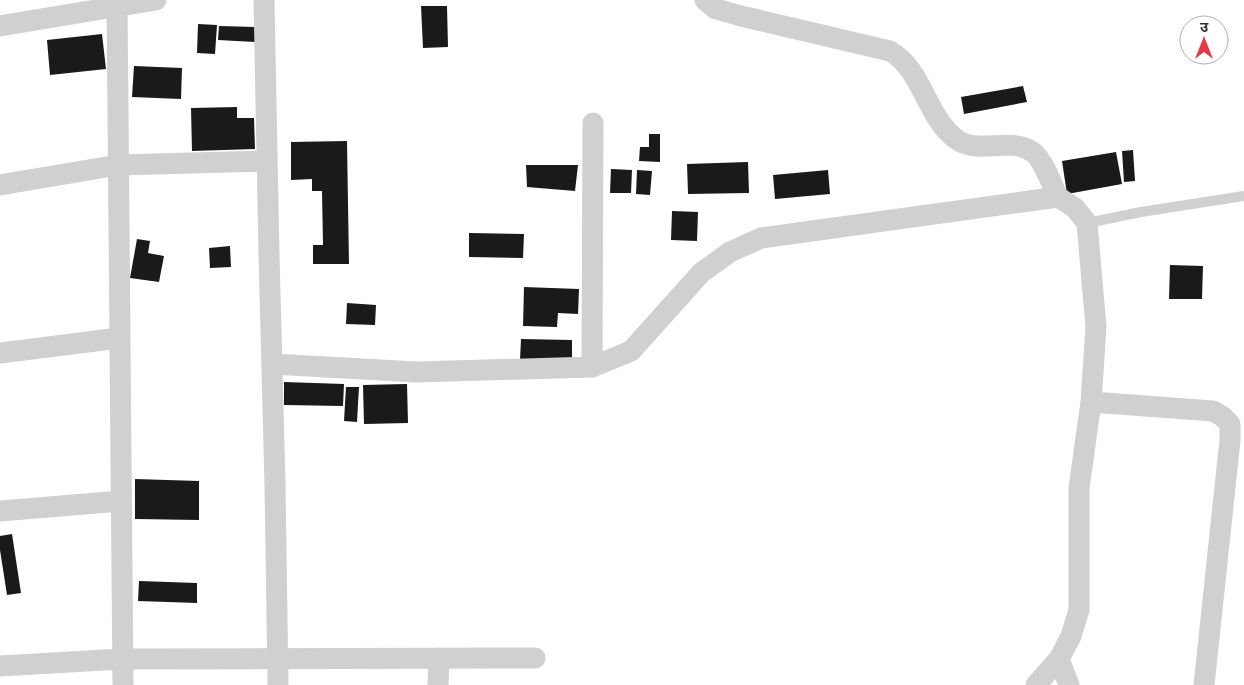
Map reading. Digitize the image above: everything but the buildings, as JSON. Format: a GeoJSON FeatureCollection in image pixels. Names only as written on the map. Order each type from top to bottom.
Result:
{"type":"FeatureCollection","features":[{"type":"Feature","properties":{"kind":"street"},"geometry":{"type":"LineString","coordinates":[[0,26],[117,4],[156,0]]}},
{"type":"Feature","properties":{"kind":"street"},"geometry":{"type":"LineString","coordinates":[[264,0],[278,685]]}},
{"type":"Feature","properties":{"kind":"street"},"geometry":{"type":"LineString","coordinates":[[705,0],[716,9],[741,16],[890,51],[900,57],[908,66],[944,128],[956,139],[963,144],[1011,145],[1034,153],[1041,162],[1058,197],[1076,208],[1087,222],[1096,327],[1091,402],[1079,488],[1078,610],[1071,636],[1059,659],[1036,685]]}},
{"type":"Feature","properties":{"kind":"street"},"geometry":{"type":"LineString","coordinates":[[117,4],[123,685]]}},
{"type":"Feature","properties":{"kind":"street"},"geometry":{"type":"LineString","coordinates":[[592,368],[593,122]]}},
{"type":"Feature","properties":{"kind":"street"},"geometry":{"type":"LineString","coordinates":[[0,185],[118,165],[267,161]]}},
{"type":"Feature","properties":{"kind":"street"},"geometry":{"type":"LineString","coordinates":[[272,364],[417,372],[592,368],[631,351],[701,274],[730,252],[762,238],[1058,197]]}},
{"type":"Feature","properties":{"kind":"street"},"geometry":{"type":"LineString","coordinates":[[0,353],[119,338]]}},
{"type":"Feature","properties":{"kind":"street"},"geometry":{"type":"LineString","coordinates":[[1091,402],[1212,411],[1222,416],[1230,424],[1230,440],[1204,685]]}},
{"type":"Feature","properties":{"kind":"street"},"geometry":{"type":"LineString","coordinates":[[0,511],[121,501]]}},
{"type":"Feature","properties":{"kind":"street"},"geometry":{"type":"LineString","coordinates":[[438,685],[439,658]]}},
{"type":"Feature","properties":{"kind":"street"},"geometry":{"type":"LineString","coordinates":[[0,666],[122,659],[535,658]]}},
{"type":"Feature","properties":{"kind":"street"},"geometry":{"type":"LineString","coordinates":[[1059,659],[1069,685]]}},
{"type":"Feature","properties":{"kind":"lane"},"geometry":{"type":"LineString","coordinates":[[1087,222],[1244,196]]}}]}
